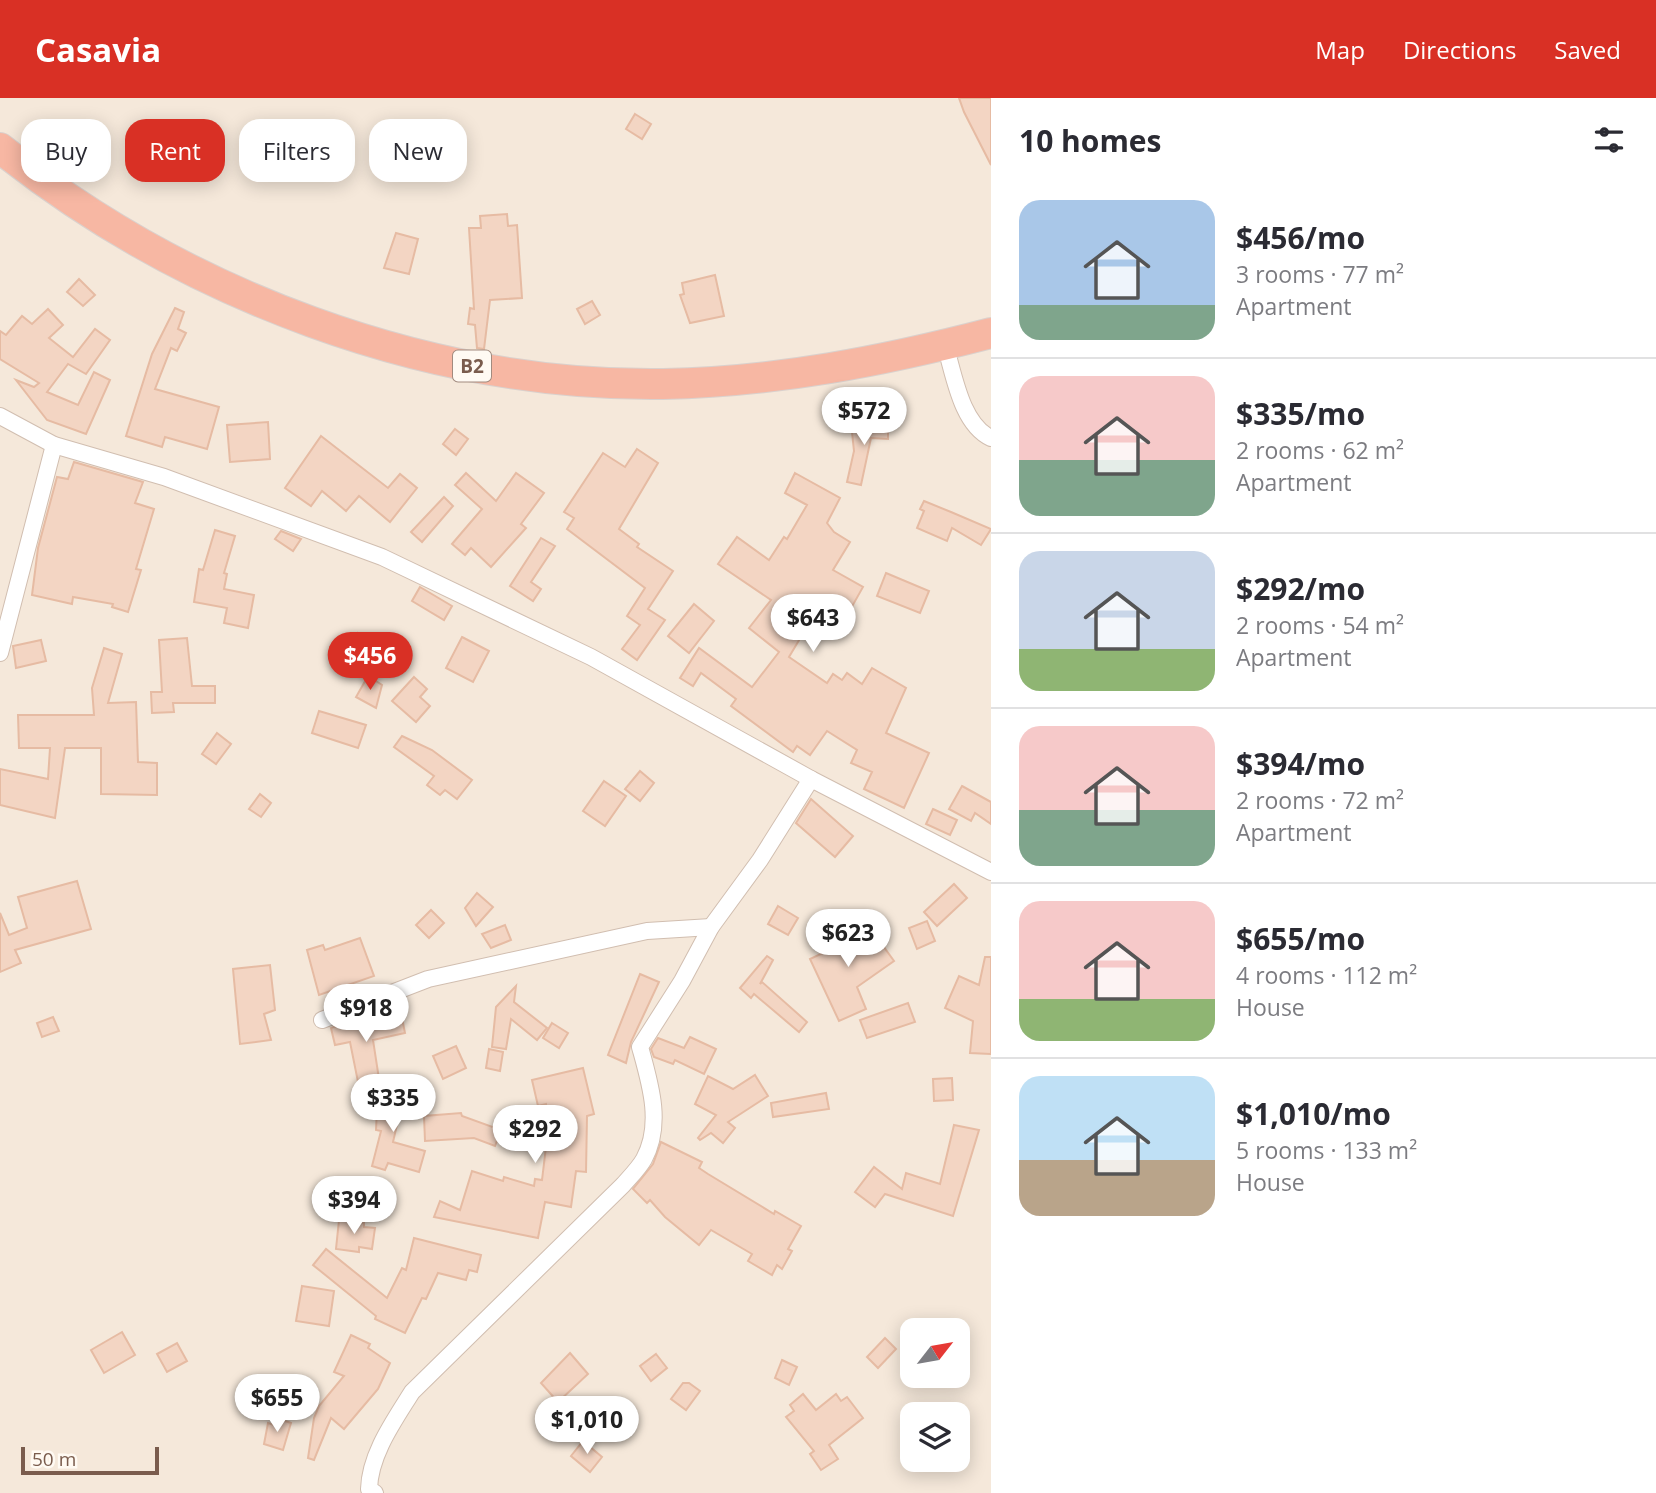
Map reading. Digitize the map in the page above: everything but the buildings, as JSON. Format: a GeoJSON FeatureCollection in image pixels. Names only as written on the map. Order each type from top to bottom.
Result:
{"type":"FeatureCollection","features":[{"type":"Feature","properties":{"kind":"highway","name":"B2"},"geometry":{"type":"LineString","coordinates":[[0,148],[37,177],[108,225],[194,273],[279,311],[449,362],[545,376],[662,384],[768,378],[862,364],[991,333]]}},
{"type":"Feature","properties":{"kind":"street"},"geometry":{"type":"LineString","coordinates":[[945,345],[961,397],[979,432],[991,438]]}},
{"type":"Feature","properties":{"kind":"street"},"geometry":{"type":"LineString","coordinates":[[0,416],[54,445],[164,477],[382,558],[591,657],[811,779],[991,872]]}},
{"type":"Feature","properties":{"kind":"street"},"geometry":{"type":"LineString","coordinates":[[0,653],[54,445]]}},
{"type":"Feature","properties":{"kind":"street"},"geometry":{"type":"LineString","coordinates":[[375,1493],[369,1489],[369,1471],[392,1424],[412,1392],[624,1185],[644,1160],[652,1136],[654,1111],[640,1047],[682,981],[711,927],[760,860],[811,779]]}},
{"type":"Feature","properties":{"kind":"street"},"geometry":{"type":"LineString","coordinates":[[322,1020],[428,979],[647,931],[711,927]]}},
{"type":"Feature","properties":{"kind":"shaded area"},"geometry":{"type":"Polygon","coordinates":[[[0,98],[991,98],[991,1493],[0,1493],[0,98]]]}}]}
